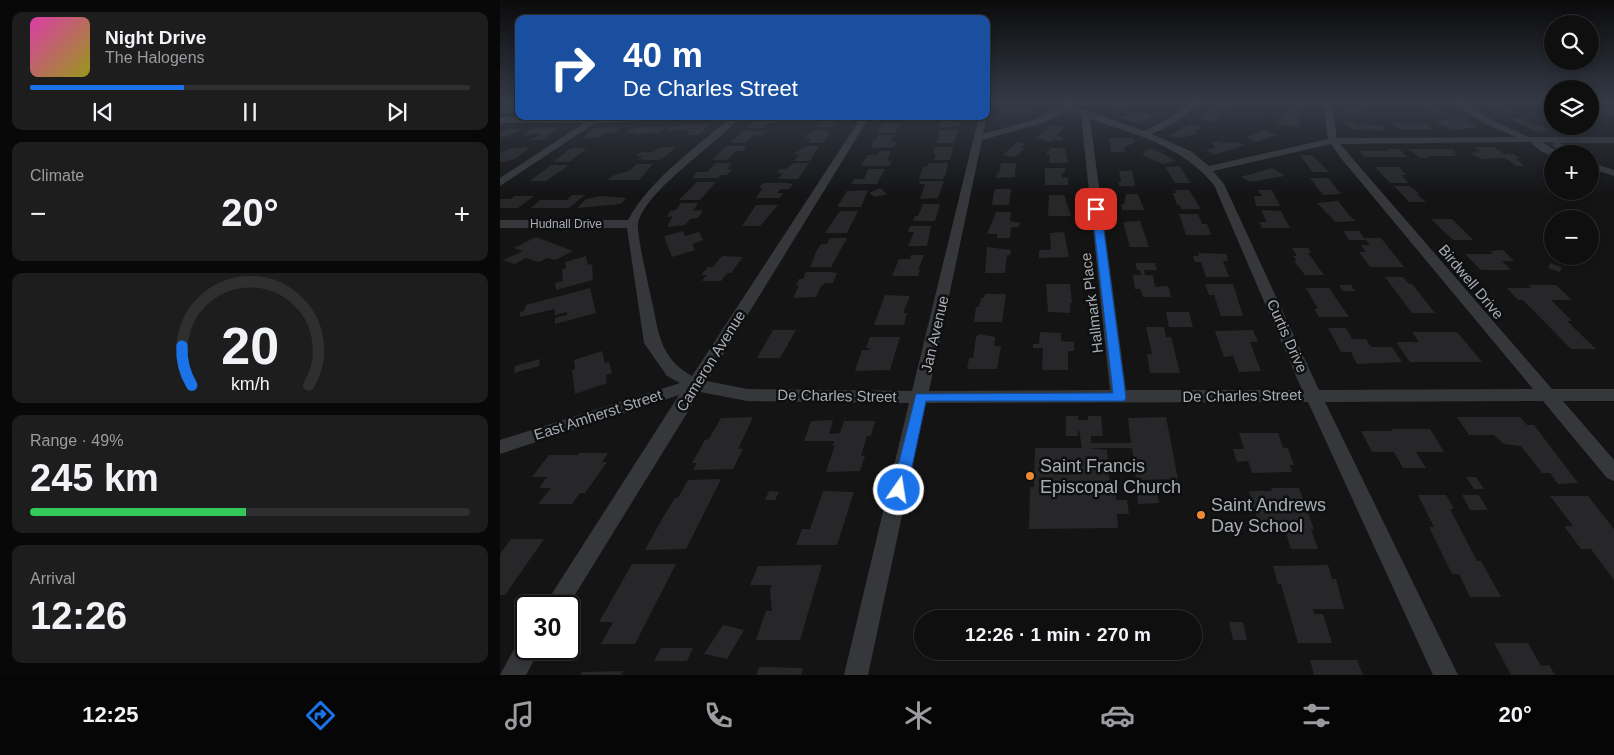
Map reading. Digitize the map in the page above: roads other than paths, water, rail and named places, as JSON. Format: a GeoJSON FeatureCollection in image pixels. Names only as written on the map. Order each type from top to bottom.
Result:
{"type":"FeatureCollection","features":[{"type":"Feature","properties":{"kind":"street"},"geometry":{"type":"LineString","coordinates":[[500,183],[575,132]]}},
{"type":"Feature","properties":{"kind":"street"},"geometry":{"type":"LineString","coordinates":[[632,224],[643,203],[659,186],[719,132]]}},
{"type":"Feature","properties":{"kind":"street","name":"Cameron Avenue"},"geometry":{"type":"LineString","coordinates":[[562,595],[856,132]]}},
{"type":"Feature","properties":{"kind":"street","name":"Jan Avenue"},"geometry":{"type":"LineString","coordinates":[[856,675],[980,132]]}},
{"type":"Feature","properties":{"kind":"street"},"geometry":{"type":"LineString","coordinates":[[979,138],[999,132]]}},
{"type":"Feature","properties":{"kind":"street","name":"Hallmark Place"},"geometry":{"type":"LineString","coordinates":[[1087,132],[1120,398]]}},
{"type":"Feature","properties":{"kind":"street","name":"Curtis Drive"},"geometry":{"type":"LineString","coordinates":[[1136,132],[1186,151],[1209,170],[1219,184],[1314,395],[1446,675]]}},
{"type":"Feature","properties":{"kind":"street"},"geometry":{"type":"LineString","coordinates":[[1143,135],[1148,132]]}},
{"type":"Feature","properties":{"kind":"street"},"geometry":{"type":"LineString","coordinates":[[1332,132],[1333,141]]}},
{"type":"Feature","properties":{"kind":"street"},"geometry":{"type":"LineString","coordinates":[[1515,132],[1553,145]]}},
{"type":"Feature","properties":{"kind":"street"},"geometry":{"type":"LineString","coordinates":[[1209,170],[1333,141],[1395,139],[1614,140]]}},
{"type":"Feature","properties":{"kind":"street"},"geometry":{"type":"LineString","coordinates":[[1533,140],[1544,149]]}},
{"type":"Feature","properties":{"kind":"street","name":"Birdwell Drive"},"geometry":{"type":"LineString","coordinates":[[1333,141],[1545,395],[1614,473]]}},
{"type":"Feature","properties":{"kind":"street"},"geometry":{"type":"LineString","coordinates":[[1599,157],[1614,162]]}},
{"type":"Feature","properties":{"kind":"street"},"geometry":{"type":"LineString","coordinates":[[1599,168],[1614,173]]}},
{"type":"Feature","properties":{"kind":"street","name":"Hudnall Drive"},"geometry":{"type":"LineString","coordinates":[[500,224],[632,224]]}},
{"type":"Feature","properties":{"kind":"street","name":"De Charles Street"},"geometry":{"type":"LineString","coordinates":[[632,224],[652,343],[673,372],[696,385],[747,395],[1120,398],[1314,395],[1614,395]]}},
{"type":"Feature","properties":{"kind":"street","name":"East Amherst Street"},"geometry":{"type":"LineString","coordinates":[[500,447],[654,396],[696,385]]}},
{"type":"Feature","properties":{"kind":"street"},"geometry":{"type":"LineString","coordinates":[[512,675],[521,660]]}},
{"type":"Feature","properties":{"kind":"place","name":"Saint Francis Episcopal Church"},"geometry":{"type":"Point","coordinates":[1030,476]}},
{"type":"Feature","properties":{"kind":"place","name":"Saint Andrews Day School"},"geometry":{"type":"Point","coordinates":[1201,515]}}]}
